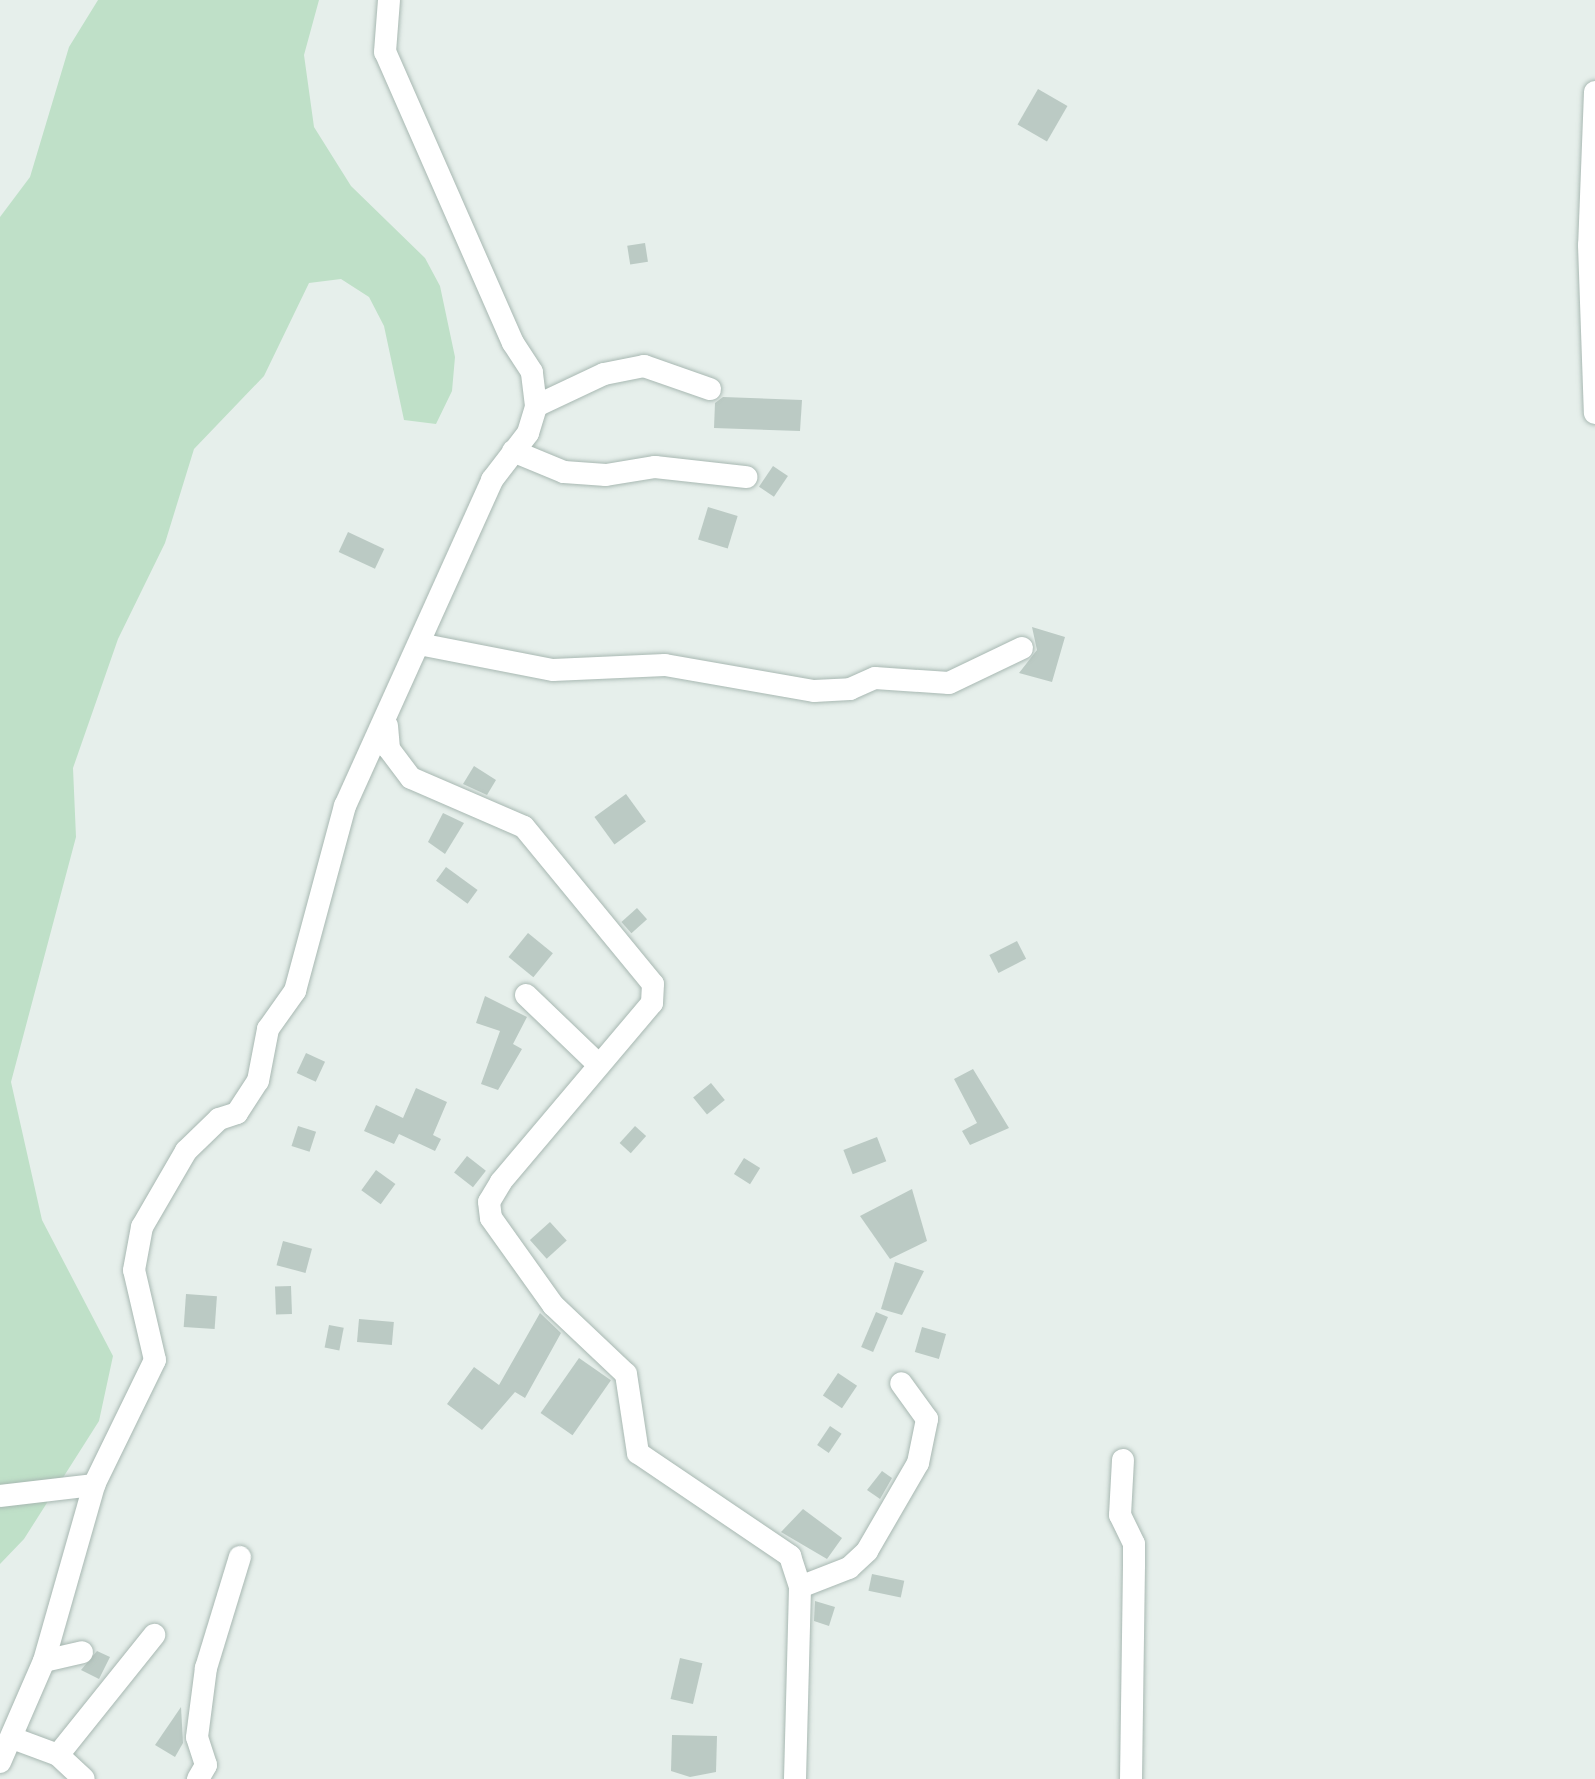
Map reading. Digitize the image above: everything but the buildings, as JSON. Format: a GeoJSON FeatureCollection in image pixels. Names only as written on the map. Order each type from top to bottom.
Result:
{"type":"FeatureCollection","features":[{"type":"Feature","properties":{"kind":"street"},"geometry":{"type":"LineString","coordinates":[[0,1762],[15,1739],[44,1662],[94,1485],[155,1360],[134,1270],[142,1227],[186,1151],[219,1119],[237,1112],[258,1081],[268,1029],[295,991],[345,806],[386,726],[492,480],[528,434],[536,406],[532,372],[514,343],[385,52],[389,0]]}},
{"type":"Feature","properties":{"kind":"street"},"geometry":{"type":"LineString","coordinates":[[1595,92],[1595,413]]}},
{"type":"Feature","properties":{"kind":"street"},"geometry":{"type":"LineString","coordinates":[[536,406],[604,374],[644,366],[710,388]]}},
{"type":"Feature","properties":{"kind":"street"},"geometry":{"type":"LineString","coordinates":[[513,451],[564,472],[606,475],[655,467],[746,477]]}},
{"type":"Feature","properties":{"kind":"street"},"geometry":{"type":"LineString","coordinates":[[420,644],[553,670],[665,666],[814,691],[850,689],[875,678],[950,683],[1022,648]]}},
{"type":"Feature","properties":{"kind":"street"},"geometry":{"type":"LineString","coordinates":[[386,726],[389,749],[410,778],[524,826],[654,984],[652,1003],[501,1182],[489,1202],[491,1218],[553,1306],[626,1374],[638,1452],[790,1556],[800,1586],[795,1779]]}},
{"type":"Feature","properties":{"kind":"street"},"geometry":{"type":"LineString","coordinates":[[526,995],[598,1064]]}},
{"type":"Feature","properties":{"kind":"street"},"geometry":{"type":"LineString","coordinates":[[800,1586],[849,1568],[867,1552],[918,1463],[926,1419],[901,1383]]}},
{"type":"Feature","properties":{"kind":"street"},"geometry":{"type":"LineString","coordinates":[[1123,1460],[1120,1515],[1134,1544],[1130,1779]]}},
{"type":"Feature","properties":{"kind":"street"},"geometry":{"type":"LineString","coordinates":[[0,1496],[94,1485]]}},
{"type":"Feature","properties":{"kind":"street"},"geometry":{"type":"LineString","coordinates":[[198,1779],[206,1765],[197,1737],[206,1668],[240,1557]]}},
{"type":"Feature","properties":{"kind":"street"},"geometry":{"type":"LineString","coordinates":[[58,1754],[154,1635]]}},
{"type":"Feature","properties":{"kind":"street"},"geometry":{"type":"LineString","coordinates":[[44,1662],[82,1652]]}},
{"type":"Feature","properties":{"kind":"street"},"geometry":{"type":"LineString","coordinates":[[15,1739],[58,1754],[84,1779]]}},
{"type":"Feature","properties":{"kind":"green space"},"geometry":{"type":"Polygon","coordinates":[[[98,0],[319,0],[304,55],[314,127],[351,186],[425,258],[440,286],[455,357],[452,391],[436,424],[404,420],[384,326],[369,297],[341,279],[309,283],[264,376],[194,449],[165,543],[118,639],[73,768],[76,837],[11,1082],[42,1220],[113,1356],[99,1421],[24,1539],[0,1564],[0,217],[30,177],[69,47],[98,0]]]}}]}
